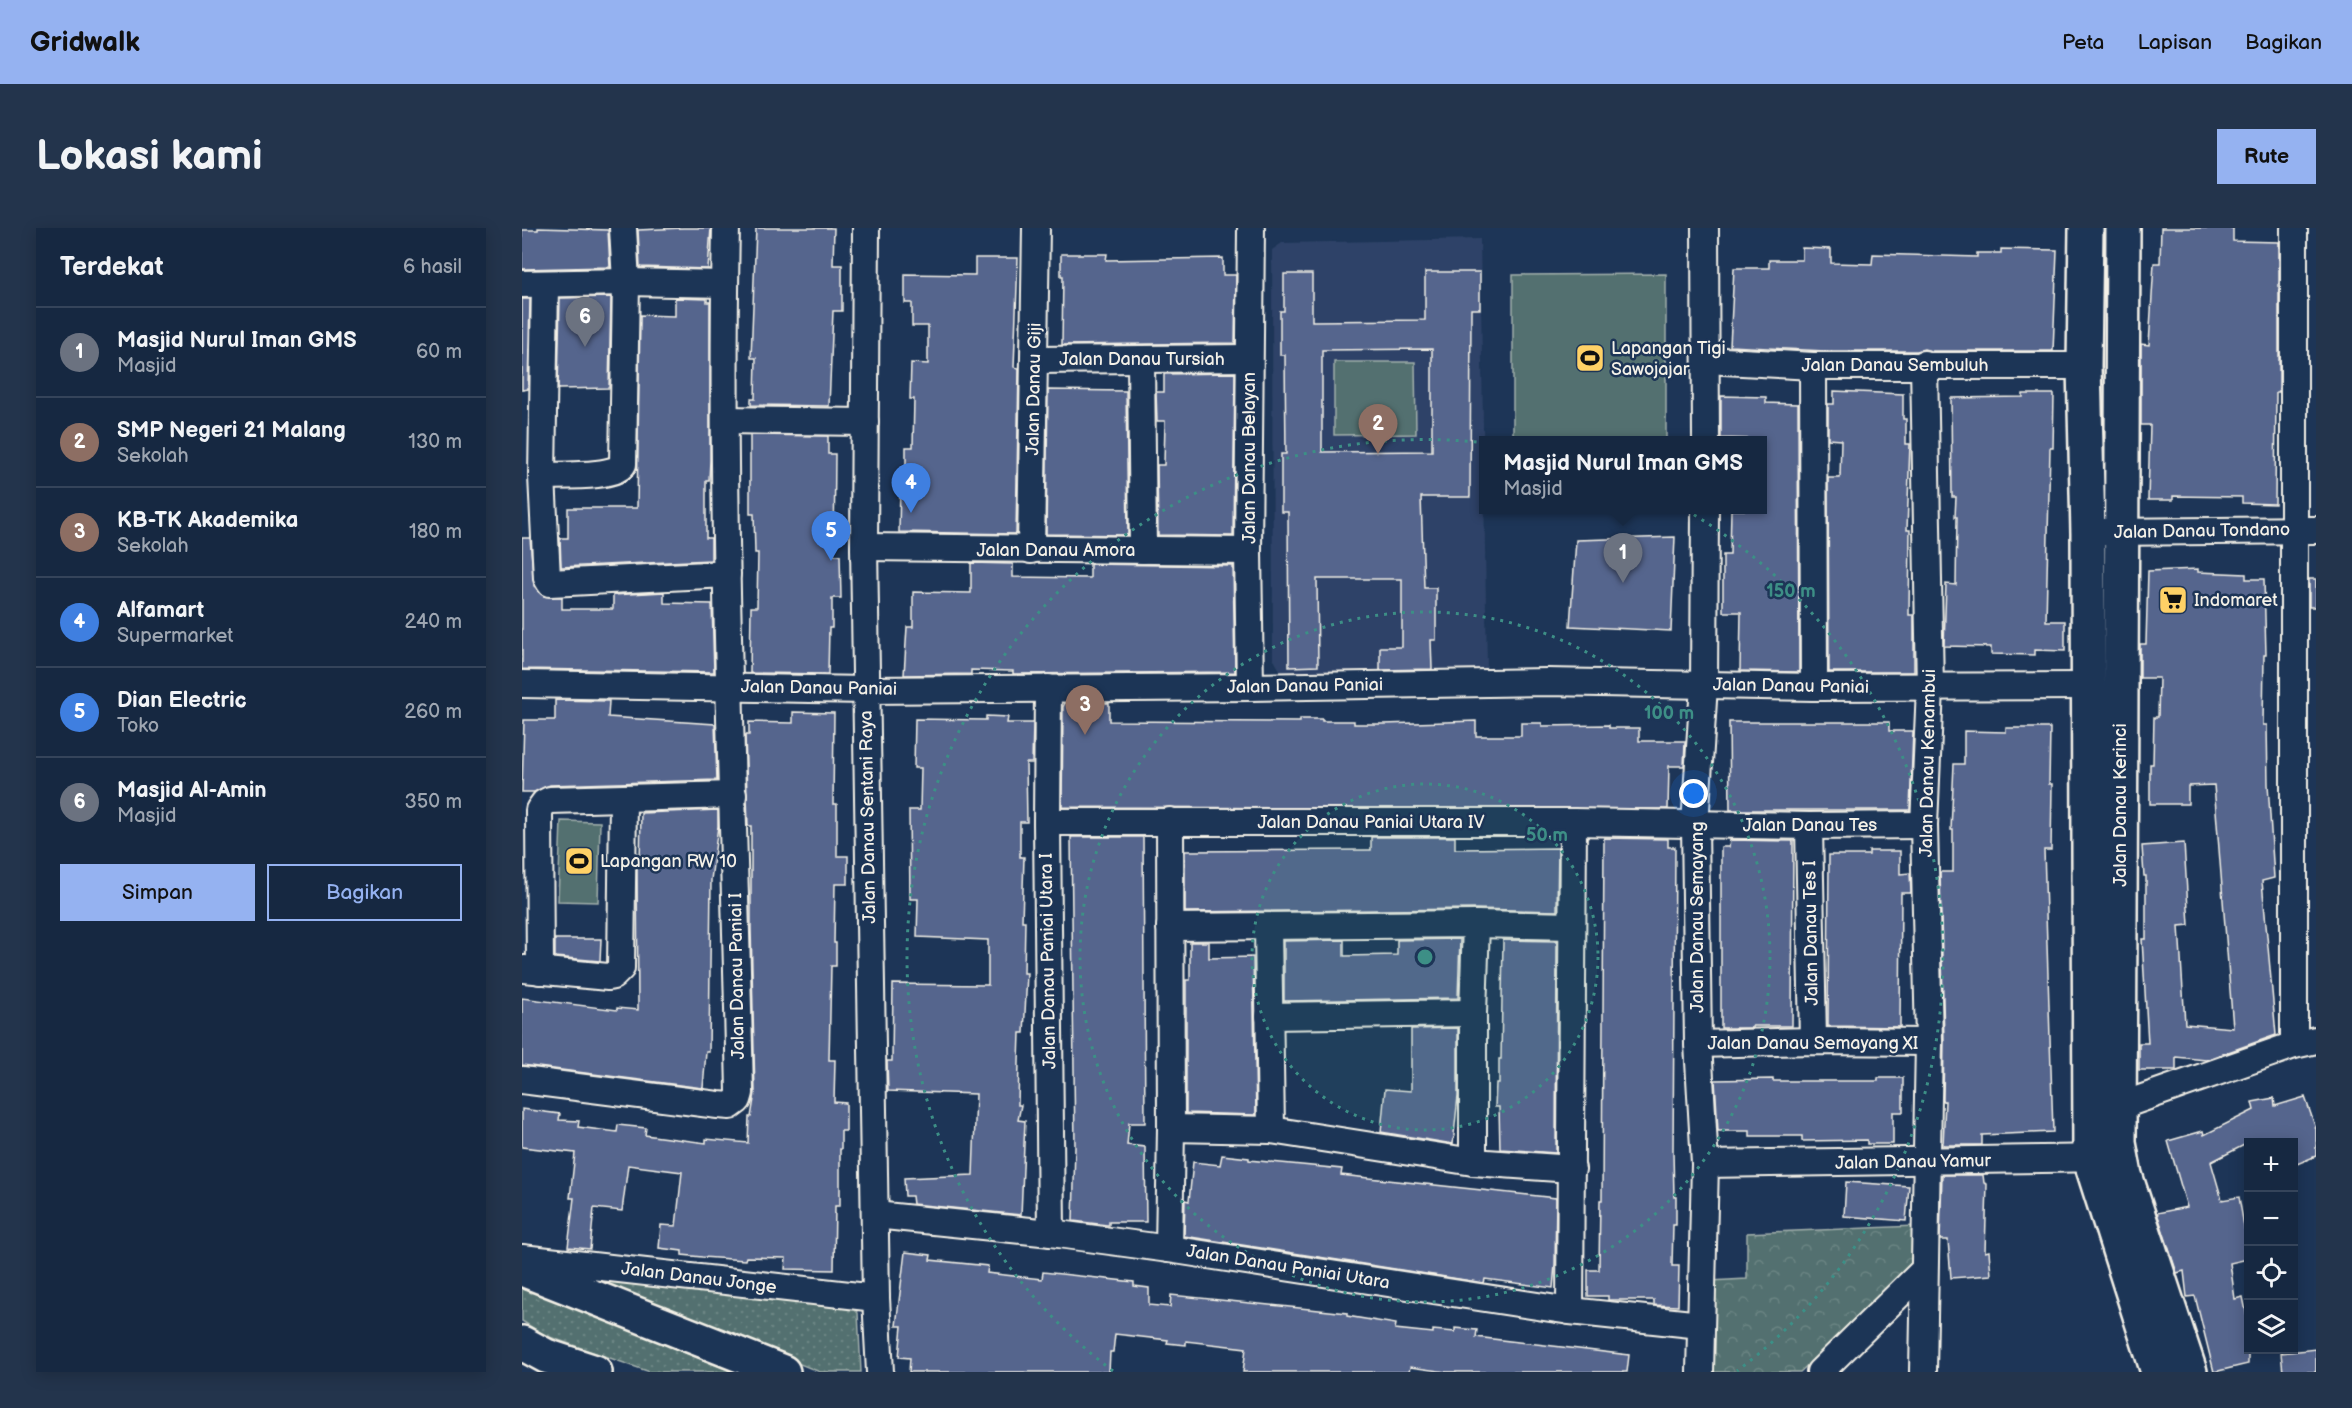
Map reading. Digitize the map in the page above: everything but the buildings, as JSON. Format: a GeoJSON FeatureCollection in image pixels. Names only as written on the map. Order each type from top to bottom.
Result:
{"type":"FeatureCollection","features":[{"type":"Feature","properties":{"kind":"street"},"geometry":{"type":"LineString","coordinates":[[542,476],[603,474],[621,469],[623,464],[626,282],[623,228]]}},
{"type":"Feature","properties":{"kind":"street","name":"Jalan Danau Paniai I"},"geometry":{"type":"LineString","coordinates":[[522,1080],[718,1105],[734,1104],[740,1093],[727,574],[726,228]]}},
{"type":"Feature","properties":{"kind":"street","name":"Jalan Danau Sentani Raya"},"geometry":{"type":"LineString","coordinates":[[866,228],[864,547],[876,1298],[880,1372]]}},
{"type":"Feature","properties":{"kind":"street","name":"Jalan Danau Giji"},"geometry":{"type":"LineString","coordinates":[[1031,550],[1036,228]]}},
{"type":"Feature","properties":{"kind":"street","name":"Jalan Danau Belayan"},"geometry":{"type":"LineString","coordinates":[[1250,687],[1248,551],[1251,228]]}},
{"type":"Feature","properties":{"kind":"street"},"geometry":{"type":"LineString","coordinates":[[1705,228],[1706,436]]}},
{"type":"Feature","properties":{"kind":"street","name":"Jalan Danau Kerinci"},"geometry":{"type":"LineString","coordinates":[[2086,228],[2084,366],[2104,532],[2120,1106],[2119,1143],[2106,1158]]}},
{"type":"Feature","properties":{"kind":"street","name":"Jalan Danau Kerinci"},"geometry":{"type":"LineString","coordinates":[[2123,228],[2104,532],[2088,686],[2106,1158],[2158,1372]]}},
{"type":"Feature","properties":{"kind":"street"},"geometry":{"type":"LineString","coordinates":[[2120,1106],[2305,1043],[2305,382],[2294,228]]}},
{"type":"Feature","properties":{"kind":"street"},"geometry":{"type":"LineString","coordinates":[[725,284],[626,282],[533,284],[545,573],[550,583],[727,574]]}},
{"type":"Feature","properties":{"kind":"street","name":"Jalan Danau Tursiah"},"geometry":{"type":"LineString","coordinates":[[1035,360],[1249,358]]}},
{"type":"Feature","properties":{"kind":"street"},"geometry":{"type":"LineString","coordinates":[[1141,359],[1143,550]]}},
{"type":"Feature","properties":{"kind":"street","name":"Jalan Danau Sembuluh"},"geometry":{"type":"LineString","coordinates":[[1706,360],[1813,366],[1924,364],[2084,366]]}},
{"type":"Feature","properties":{"kind":"street","name":"Jalan Danau Kenambui"},"geometry":{"type":"LineString","coordinates":[[1923,1372],[1929,1042],[1924,825],[1930,688],[1924,364]]}},
{"type":"Feature","properties":{"kind":"street"},"geometry":{"type":"LineString","coordinates":[[1813,366],[1814,687]]}},
{"type":"Feature","properties":{"kind":"street"},"geometry":{"type":"LineString","coordinates":[[726,420],[865,422]]}},
{"type":"Feature","properties":{"kind":"street","name":"Jalan Danau Semayang"},"geometry":{"type":"LineString","coordinates":[[1700,1372],[1706,1164],[1698,1044],[1695,825],[1704,685],[1705,514]]}},
{"type":"Feature","properties":{"kind":"street","name":"Jalan Danau Tondano"},"geometry":{"type":"LineString","coordinates":[[2104,532],[2305,530]]}},
{"type":"Feature","properties":{"kind":"street","name":"Jalan Danau Amora"},"geometry":{"type":"LineString","coordinates":[[864,547],[1248,551]]}},
{"type":"Feature","properties":{"kind":"street","name":"Jalan Danau Paniai"},"geometry":{"type":"LineString","coordinates":[[522,684],[866,690],[1547,682],[1930,688],[2088,686]]}},
{"type":"Feature","properties":{"kind":"street","name":"Jalan Danau Paniai Utara I"},"geometry":{"type":"LineString","coordinates":[[1048,688],[1047,822],[1052,1233]]}},
{"type":"Feature","properties":{"kind":"street"},"geometry":{"type":"LineString","coordinates":[[623,799],[621,968],[613,976],[608,977],[531,970],[539,810],[541,807],[550,800],[734,795]]}},
{"type":"Feature","properties":{"kind":"street"},"geometry":{"type":"LineString","coordinates":[[1169,1249],[1170,821]]}},
{"type":"Feature","properties":{"kind":"street","name":"Jalan Danau Paniai Utara IV"},"geometry":{"type":"LineString","coordinates":[[1047,822],[1573,822],[1695,825]]}},
{"type":"Feature","properties":{"kind":"street"},"geometry":{"type":"LineString","coordinates":[[1570,1311],[1573,822]]}},
{"type":"Feature","properties":{"kind":"street","name":"Jalan Danau Tes"},"geometry":{"type":"LineString","coordinates":[[1695,825],[1924,825]]}},
{"type":"Feature","properties":{"kind":"street","name":"Jalan Danau Tes I"},"geometry":{"type":"LineString","coordinates":[[1809,826],[1813,1041]]}},
{"type":"Feature","properties":{"kind":"street"},"geometry":{"type":"LineString","coordinates":[[1170,927],[1476,924],[1571,926]]}},
{"type":"Feature","properties":{"kind":"street"},"geometry":{"type":"LineString","coordinates":[[1473,1162],[1473,1013],[1476,924]]}},
{"type":"Feature","properties":{"kind":"street"},"geometry":{"type":"LineString","coordinates":[[1268,927],[1270,1130]]}},
{"type":"Feature","properties":{"kind":"street"},"geometry":{"type":"LineString","coordinates":[[1269,1016],[1473,1013]]}},
{"type":"Feature","properties":{"kind":"street","name":"Jalan Danau Semayang XI"},"geometry":{"type":"LineString","coordinates":[[1698,1044],[1813,1041],[1929,1042]]}},
{"type":"Feature","properties":{"kind":"street"},"geometry":{"type":"LineString","coordinates":[[1171,1128],[1270,1130],[1473,1162],[1572,1169]]}},
{"type":"Feature","properties":{"kind":"street","name":"Jalan Danau Kerinci"},"geometry":{"type":"LineString","coordinates":[[2106,1158],[2190,1372]]}},
{"type":"Feature","properties":{"kind":"street","name":"Jalan Danau Yamur"},"geometry":{"type":"LineString","coordinates":[[1706,1164],[2106,1158]]}},
{"type":"Feature","properties":{"kind":"street","name":"Jalan Danau Paniai Utara"},"geometry":{"type":"LineString","coordinates":[[875,1215],[1052,1233],[1570,1311],[1701,1325]]}},
{"type":"Feature","properties":{"kind":"street","name":"Jalan Danau Jonge"},"geometry":{"type":"LineString","coordinates":[[522,1258],[876,1298]]}},
{"type":"Feature","properties":{"kind":"street","name":"Jalan Danau Jonge"},"geometry":{"type":"LineString","coordinates":[[522,1269],[783,1372]]}},
{"type":"Feature","properties":{"kind":"street"},"geometry":{"type":"LineString","coordinates":[[1820,1372],[1924,1270]]}},
{"type":"Feature","properties":{"kind":"street"},"geometry":{"type":"LineString","coordinates":[[537,1357],[595,1372]]}},
{"type":"Feature","properties":{"kind":"shaded area"},"geometry":{"type":"Polygon","coordinates":[[[1480,239],[1483,436],[1479,436],[1479,514],[1484,514],[1487,670],[1281,672],[1273,658],[1272,250],[1282,243],[1480,239]]]}},
{"type":"Feature","properties":{"kind":"green space","name":"Lapangan Tigi Sawojajar"},"geometry":{"type":"Polygon","coordinates":[[[1666,274],[1666,436],[1513,436],[1513,275],[1666,274]]]}},
{"type":"Feature","properties":{"kind":"green space"},"geometry":{"type":"Polygon","coordinates":[[[1334,362],[1415,362],[1416,434],[1334,435],[1334,362]]]}},
{"type":"Feature","properties":{"kind":"green space","name":"Lapangan RW 10"},"geometry":{"type":"Polygon","coordinates":[[[561,821],[600,822],[598,902],[558,901],[561,821]]]}},
{"type":"Feature","properties":{"kind":"green space"},"geometry":{"type":"Polygon","coordinates":[[[1916,1226],[1913,1265],[1800,1372],[1708,1372],[1710,1281],[1747,1279],[1747,1233],[1916,1226]]]}},
{"type":"Feature","properties":{"kind":"green space"},"geometry":{"type":"Polygon","coordinates":[[[594,1278],[854,1309],[858,1313],[861,1372],[820,1372],[595,1282],[594,1278]]]}},
{"type":"Feature","properties":{"kind":"green space"},"geometry":{"type":"Polygon","coordinates":[[[522,1287],[733,1372],[650,1372],[544,1335],[522,1321],[522,1287]]]}},
{"type":"Feature","properties":{"kind":"place","name":"Masjid Al-Amin"},"geometry":{"type":"Point","coordinates":[585,347]}},
{"type":"Feature","properties":{"kind":"place","name":"Lapangan Tigi Sawojajar"},"geometry":{"type":"Point","coordinates":[1590,358]}},
{"type":"Feature","properties":{"kind":"place","name":"SMP Negeri 21 Malang"},"geometry":{"type":"Point","coordinates":[1378,454]}},
{"type":"Feature","properties":{"kind":"place","name":"Alfamart"},"geometry":{"type":"Point","coordinates":[911,513]}},
{"type":"Feature","properties":{"kind":"place","name":"Dian Electric"},"geometry":{"type":"Point","coordinates":[831,561]}},
{"type":"Feature","properties":{"kind":"place","name":"Masjid Nurul Iman GMS"},"geometry":{"type":"Point","coordinates":[1623,583]}},
{"type":"Feature","properties":{"kind":"place","name":"Indomaret"},"geometry":{"type":"Point","coordinates":[2173,600]}},
{"type":"Feature","properties":{"kind":"place","name":"KB-TK Akademika"},"geometry":{"type":"Point","coordinates":[1085,735]}},
{"type":"Feature","properties":{"kind":"place","name":"Lapangan RW 10"},"geometry":{"type":"Point","coordinates":[579,861]}}]}
